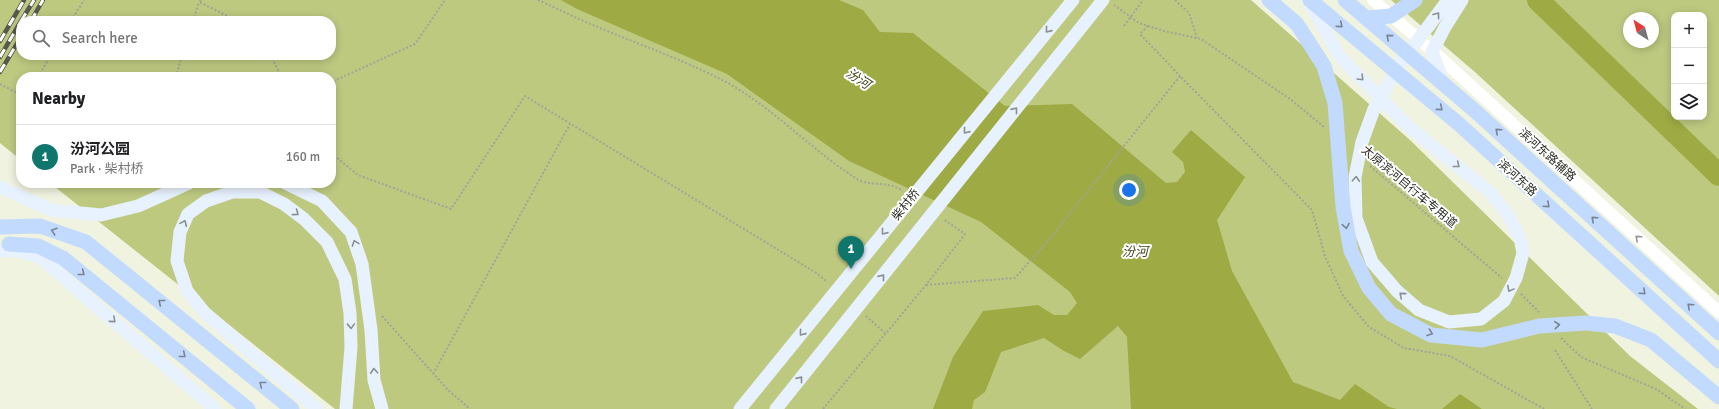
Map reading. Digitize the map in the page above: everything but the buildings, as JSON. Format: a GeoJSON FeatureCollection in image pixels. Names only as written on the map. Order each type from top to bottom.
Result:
{"type":"FeatureCollection","features":[{"type":"Feature","properties":{"kind":"highway"},"geometry":{"type":"LineString","coordinates":[[1269,0],[1297,24],[1324,66],[1335,103],[1343,207],[1350,251],[1369,288],[1391,314],[1431,335],[1482,340],[1539,326],[1586,323],[1614,326],[1651,340],[1719,397]]}},
{"type":"Feature","properties":{"kind":"highway","name":"滨河东路"},"geometry":{"type":"LineString","coordinates":[[1309,0],[1460,125],[1719,361]]}},
{"type":"Feature","properties":{"kind":"highway","name":"滨河东路"},"geometry":{"type":"LineString","coordinates":[[1345,0],[1444,84],[1719,333]]}},
{"type":"Feature","properties":{"kind":"highway"},"geometry":{"type":"LineString","coordinates":[[1366,18],[1391,16],[1415,0]]}},
{"type":"Feature","properties":{"kind":"highway"},"geometry":{"type":"LineString","coordinates":[[0,227],[40,226],[86,242],[292,409]]}},
{"type":"Feature","properties":{"kind":"highway"},"geometry":{"type":"LineString","coordinates":[[3,248],[38,246],[63,258],[248,409]]}},
{"type":"Feature","properties":{"kind":"main road","name":"柴村桥"},"geometry":{"type":"LineString","coordinates":[[740,409],[1073,0]]}},
{"type":"Feature","properties":{"kind":"main road"},"geometry":{"type":"LineString","coordinates":[[1309,0],[1340,57],[1409,127],[1491,193],[1508,215],[1520,238],[1523,253],[1516,278],[1504,301],[1481,320],[1449,322],[1419,310],[1397,291],[1372,262],[1356,218],[1355,177],[1362,142],[1374,109],[1400,64],[1448,0]]}},
{"type":"Feature","properties":{"kind":"main road"},"geometry":{"type":"LineString","coordinates":[[1444,84],[1432,52],[1445,27],[1462,0]]}},
{"type":"Feature","properties":{"kind":"main road"},"geometry":{"type":"LineString","coordinates":[[776,409],[1108,2]]}},
{"type":"Feature","properties":{"kind":"main road"},"geometry":{"type":"LineString","coordinates":[[0,187],[51,210],[101,215],[138,206],[178,188]]}},
{"type":"Feature","properties":{"kind":"main road"},"geometry":{"type":"LineString","coordinates":[[295,188],[322,201],[351,232],[362,264],[371,330],[374,380],[382,409]]}},
{"type":"Feature","properties":{"kind":"main road"},"geometry":{"type":"LineString","coordinates":[[317,409],[205,313],[187,291],[177,261],[180,232],[188,214],[206,201],[232,192],[260,192],[284,204],[304,219],[327,242],[345,279],[350,313],[351,347],[346,409]]}},
{"type":"Feature","properties":{"kind":"main road"},"geometry":{"type":"LineString","coordinates":[[3,248],[40,257],[215,409]]}},
{"type":"Feature","properties":{"kind":"street","name":"滨河东路辅路"},"geometry":{"type":"LineString","coordinates":[[1373,0],[1719,312]]}},
{"type":"Feature","properties":{"kind":"path"},"geometry":{"type":"LineString","coordinates":[[74,16],[84,0]]}},
{"type":"Feature","properties":{"kind":"path"},"geometry":{"type":"LineString","coordinates":[[336,81],[415,44],[445,0]]}},
{"type":"Feature","properties":{"kind":"path"},"geometry":{"type":"LineString","coordinates":[[538,0],[724,81],[776,115],[833,164],[860,181],[895,185],[908,194]]}},
{"type":"Feature","properties":{"kind":"path"},"geometry":{"type":"LineString","coordinates":[[1124,26],[1143,0]]}},
{"type":"Feature","properties":{"kind":"path"},"geometry":{"type":"LineString","coordinates":[[1175,0],[1189,13],[1198,38]]}},
{"type":"Feature","properties":{"kind":"path"},"geometry":{"type":"LineString","coordinates":[[195,16],[200,1],[228,16]]}},
{"type":"Feature","properties":{"kind":"path"},"geometry":{"type":"LineString","coordinates":[[1108,2],[1139,23],[1201,39],[1290,99],[1326,130]]}},
{"type":"Feature","properties":{"kind":"path"},"geometry":{"type":"LineString","coordinates":[[1148,26],[1140,34],[1312,210],[1325,256],[1340,289],[1369,326],[1404,348],[1450,356],[1544,409]]}},
{"type":"Feature","properties":{"kind":"path"},"geometry":{"type":"LineString","coordinates":[[41,72],[48,60]]}},
{"type":"Feature","properties":{"kind":"path"},"geometry":{"type":"LineString","coordinates":[[177,72],[181,60]]}},
{"type":"Feature","properties":{"kind":"path"},"geometry":{"type":"LineString","coordinates":[[273,60],[279,72]]}},
{"type":"Feature","properties":{"kind":"path"},"geometry":{"type":"LineString","coordinates":[[926,285],[1015,278],[1031,261],[1122,146],[1180,76]]}},
{"type":"Feature","properties":{"kind":"path"},"geometry":{"type":"LineString","coordinates":[[0,84],[16,92]]}},
{"type":"Feature","properties":{"kind":"path"},"geometry":{"type":"LineString","coordinates":[[336,157],[358,175],[451,209],[525,96],[818,274],[829,284]]}},
{"type":"Feature","properties":{"kind":"path"},"geometry":{"type":"LineString","coordinates":[[433,374],[570,124]]}},
{"type":"Feature","properties":{"kind":"path","name":"太原滨河自行车专用道"},"geometry":{"type":"LineString","coordinates":[[1369,166],[1505,280]]}},
{"type":"Feature","properties":{"kind":"path"},"geometry":{"type":"LineString","coordinates":[[823,409],[926,285],[965,234],[940,216]]}},
{"type":"Feature","properties":{"kind":"path"},"geometry":{"type":"LineString","coordinates":[[1517,290],[1529,300],[1539,312]]}},
{"type":"Feature","properties":{"kind":"path"},"geometry":{"type":"LineString","coordinates":[[863,313],[885,333]]}},
{"type":"Feature","properties":{"kind":"path"},"geometry":{"type":"LineString","coordinates":[[1560,337],[1581,357],[1656,389],[1685,409]]}},
{"type":"Feature","properties":{"kind":"path"},"geometry":{"type":"LineString","coordinates":[[1556,350],[1592,409]]}},
{"type":"Feature","properties":{"kind":"shaded area"},"geometry":{"type":"Polygon","coordinates":[[[0,0],[1251,0],[1410,140],[1630,356],[1698,409],[335,409],[56,188],[336,188],[336,72],[16,72],[16,156],[0,143],[0,0]]]}},
{"type":"Feature","properties":{"kind":"shaded area"},"geometry":{"type":"Polygon","coordinates":[[[1391,0],[1719,0],[1719,296],[1476,73],[1391,0]]]}},
{"type":"Feature","properties":{"kind":"water","name":"汾河"},"geometry":{"type":"Polygon","coordinates":[[[561,0],[839,0],[863,10],[880,32],[913,33],[1005,106],[1072,104],[1166,183],[1177,182],[1185,172],[1183,162],[1172,152],[1191,130],[1245,177],[1217,220],[1232,271],[1293,382],[1340,400],[1355,384],[1389,407],[1397,409],[1131,409],[1127,337],[1118,326],[1080,359],[1044,338],[1001,352],[985,392],[974,400],[972,409],[933,409],[953,357],[983,311],[1038,305],[1054,315],[1067,315],[1077,303],[1070,292],[981,222],[849,161],[727,74],[577,9],[561,0]]]}},
{"type":"Feature","properties":{"kind":"water"},"geometry":{"type":"Polygon","coordinates":[[[1460,394],[1482,409],[1442,409],[1460,394]]]}},
{"type":"Feature","properties":{"kind":"waterway"},"geometry":{"type":"LineString","coordinates":[[1538,0],[1719,175]]}},
{"type":"Feature","properties":{"kind":"railway"},"geometry":{"type":"LineString","coordinates":[[0,41],[24,0]]}},
{"type":"Feature","properties":{"kind":"railway"},"geometry":{"type":"LineString","coordinates":[[24,16],[34,0]]}},
{"type":"Feature","properties":{"kind":"railway"},"geometry":{"type":"LineString","coordinates":[[34,16],[43,0]]}},
{"type":"Feature","properties":{"kind":"railway"},"geometry":{"type":"LineString","coordinates":[[0,57],[16,30]]}},
{"type":"Feature","properties":{"kind":"railway"},"geometry":{"type":"LineString","coordinates":[[0,72],[16,45]]}},
{"type":"Feature","properties":{"kind":"place","name":"汾河公园"},"geometry":{"type":"Point","coordinates":[851,269]}}]}
